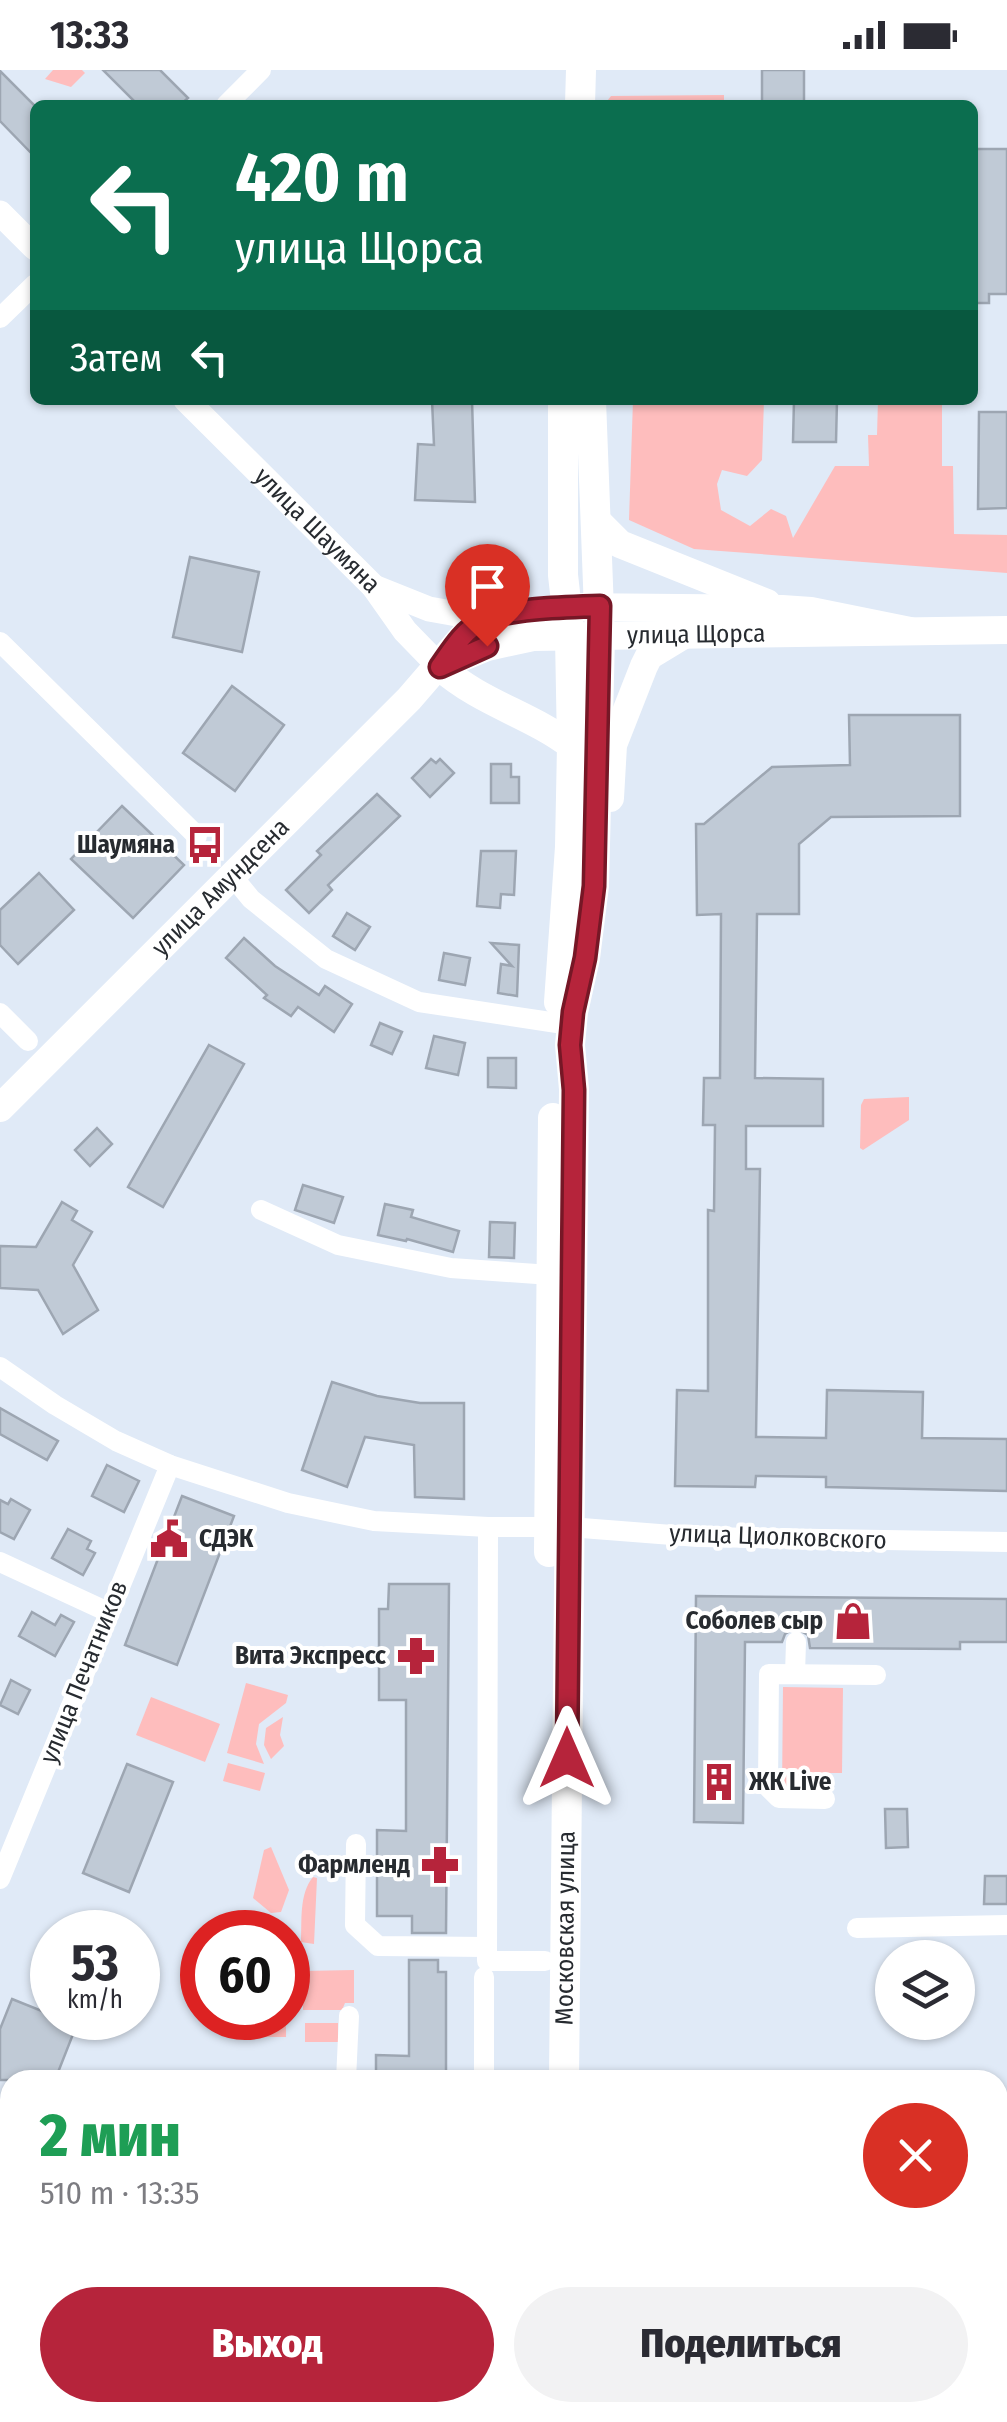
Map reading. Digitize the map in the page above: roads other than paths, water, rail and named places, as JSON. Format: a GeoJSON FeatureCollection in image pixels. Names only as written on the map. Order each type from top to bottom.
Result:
{"type":"FeatureCollection","features":[{"type":"Feature","properties":{"kind":"main road"},"geometry":{"type":"LineString","coordinates":[[564,70],[564,100]]}},
{"type":"Feature","properties":{"kind":"main road"},"geometry":{"type":"LineString","coordinates":[[580,100],[581,70]]}},
{"type":"Feature","properties":{"kind":"main road","name":"Московская улица"},"geometry":{"type":"LineString","coordinates":[[544,2070],[574,1090],[570,1045],[594,886],[579,627],[562,575],[563,405]]}},
{"type":"Feature","properties":{"kind":"main road","name":"Московская улица"},"geometry":{"type":"LineString","coordinates":[[564,2070],[559,1527],[551,1274],[557,1023],[566,920],[579,627],[600,606],[591,405]]}},
{"type":"Feature","properties":{"kind":"main road"},"geometry":{"type":"LineString","coordinates":[[598,522],[620,544],[782,609]]}},
{"type":"Feature","properties":{"kind":"main road","name":"улица Щорса"},"geometry":{"type":"LineString","coordinates":[[600,606],[812,611],[910,630]]}},
{"type":"Feature","properties":{"kind":"main road"},"geometry":{"type":"LineString","coordinates":[[485,618],[466,633],[440,667],[476,694],[555,733],[572,746]]}},
{"type":"Feature","properties":{"kind":"main road","name":"улица Щорса"},"geometry":{"type":"LineString","coordinates":[[485,618],[682,636],[1007,630]]}},
{"type":"Feature","properties":{"kind":"main road","name":"улица Щорса"},"geometry":{"type":"LineString","coordinates":[[440,667],[466,654],[510,641],[579,627]]}},
{"type":"Feature","properties":{"kind":"main road"},"geometry":{"type":"LineString","coordinates":[[594,886],[608,858],[613,746],[649,656],[682,636]]}},
{"type":"Feature","properties":{"kind":"main road","name":"улица Амундсена"},"geometry":{"type":"LineString","coordinates":[[0,1108],[440,667]]}},
{"type":"Feature","properties":{"kind":"street"},"geometry":{"type":"LineString","coordinates":[[231,100],[261,70]]}},
{"type":"Feature","properties":{"kind":"street"},"geometry":{"type":"LineString","coordinates":[[0,212],[30,243]]}},
{"type":"Feature","properties":{"kind":"street"},"geometry":{"type":"LineString","coordinates":[[0,318],[30,289]]}},
{"type":"Feature","properties":{"kind":"street","name":"улица Шаумяна"},"geometry":{"type":"LineString","coordinates":[[191,405],[374,587],[405,631],[440,667]]}},
{"type":"Feature","properties":{"kind":"street"},"geometry":{"type":"LineString","coordinates":[[374,587],[429,609],[485,618]]}},
{"type":"Feature","properties":{"kind":"street"},"geometry":{"type":"LineString","coordinates":[[0,642],[197,836]]}},
{"type":"Feature","properties":{"kind":"street"},"geometry":{"type":"LineString","coordinates":[[233,877],[252,900],[326,959],[420,1002],[557,1023]]}},
{"type":"Feature","properties":{"kind":"street"},"geometry":{"type":"LineString","coordinates":[[0,1012],[28,1041]]}},
{"type":"Feature","properties":{"kind":"street"},"geometry":{"type":"LineString","coordinates":[[261,1210],[338,1244],[451,1268],[551,1274]]}},
{"type":"Feature","properties":{"kind":"street","name":"улица Циолковского"},"geometry":{"type":"LineString","coordinates":[[0,1367],[116,1441],[170,1466],[288,1503],[367,1520],[698,1537],[1007,1542]]}},
{"type":"Feature","properties":{"kind":"street","name":"улица Печатников"},"geometry":{"type":"LineString","coordinates":[[3,1865],[170,1466]]}},
{"type":"Feature","properties":{"kind":"street"},"geometry":{"type":"LineString","coordinates":[[488,1527],[487,1961],[545,1961]]}},
{"type":"Feature","properties":{"kind":"street"},"geometry":{"type":"LineString","coordinates":[[0,1562],[108,1612]]}},
{"type":"Feature","properties":{"kind":"street"},"geometry":{"type":"LineString","coordinates":[[796,1642],[796,1674]]}},
{"type":"Feature","properties":{"kind":"street"},"geometry":{"type":"LineString","coordinates":[[825,1799],[779,1798],[768,1787],[769,1674],[876,1675]]}},
{"type":"Feature","properties":{"kind":"street"},"geometry":{"type":"LineString","coordinates":[[356,1844],[355,1925],[378,1946],[443,1950],[487,1947]]}},
{"type":"Feature","properties":{"kind":"street"},"geometry":{"type":"LineString","coordinates":[[857,1928],[1007,1926]]}},
{"type":"Feature","properties":{"kind":"street"},"geometry":{"type":"LineString","coordinates":[[484,1978],[484,2070]]}},
{"type":"Feature","properties":{"kind":"street"},"geometry":{"type":"LineString","coordinates":[[346,2070],[349,2016]]}},
{"type":"Feature","properties":{"kind":"place","name":"Шаумяна"},"geometry":{"type":"Point","coordinates":[205,845]}},
{"type":"Feature","properties":{"kind":"place","name":"СДЭК"},"geometry":{"type":"Point","coordinates":[169,1539]}},
{"type":"Feature","properties":{"kind":"place","name":"Соболев сыр"},"geometry":{"type":"Point","coordinates":[853,1621]}},
{"type":"Feature","properties":{"kind":"place","name":"Вита Экспресс"},"geometry":{"type":"Point","coordinates":[416,1656]}},
{"type":"Feature","properties":{"kind":"place","name":"ЖК Live"},"geometry":{"type":"Point","coordinates":[719,1782]}},
{"type":"Feature","properties":{"kind":"place","name":"Фармленд"},"geometry":{"type":"Point","coordinates":[440,1865]}}]}
